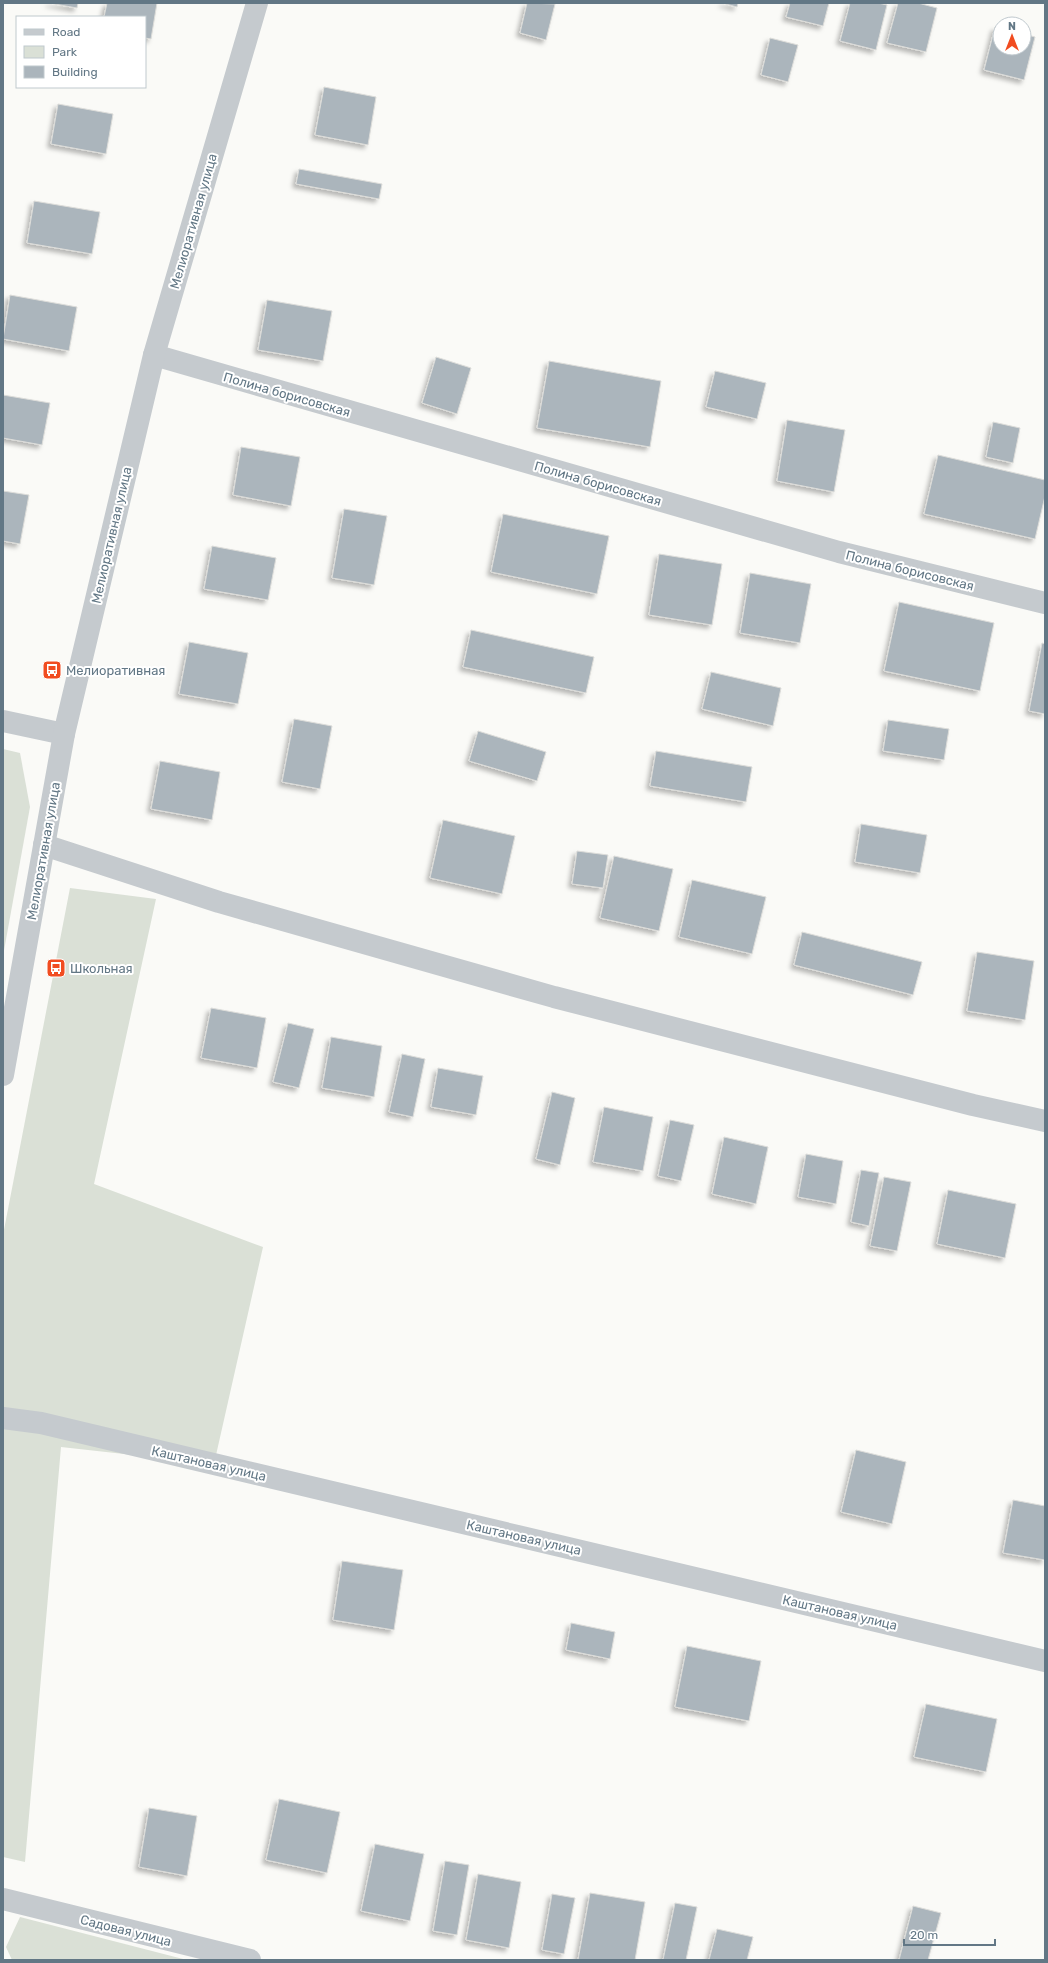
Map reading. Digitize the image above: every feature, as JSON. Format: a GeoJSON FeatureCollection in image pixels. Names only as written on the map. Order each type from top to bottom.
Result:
{"type":"FeatureCollection","features":[{"type":"Feature","properties":{"kind":"street","name":"Мелиоративная улица"},"geometry":{"type":"LineString","coordinates":[[3,1075],[64,734],[154,355],[257,3]]}},
{"type":"Feature","properties":{"kind":"street","name":"Полина борисовская"},"geometry":{"type":"LineString","coordinates":[[154,355],[839,552],[1045,603]]}},
{"type":"Feature","properties":{"kind":"street"},"geometry":{"type":"LineString","coordinates":[[3,721],[64,734]]}},
{"type":"Feature","properties":{"kind":"street"},"geometry":{"type":"LineString","coordinates":[[44,846],[219,902],[554,996],[966,1103],[1045,1121]]}},
{"type":"Feature","properties":{"kind":"street","name":"Каштановая улица"},"geometry":{"type":"LineString","coordinates":[[3,1418],[49,1425],[1045,1661]]}},
{"type":"Feature","properties":{"kind":"street","name":"Садовая улица"},"geometry":{"type":"LineString","coordinates":[[3,1899],[250,1960]]}},
{"type":"Feature","properties":{"kind":"green space"},"geometry":{"type":"Polygon","coordinates":[[[3,749],[20,753],[30,807],[3,956],[3,749]]]}},
{"type":"Feature","properties":{"kind":"green space"},"geometry":{"type":"Polygon","coordinates":[[[70,888],[156,899],[94,1184],[263,1247],[214,1464],[61,1447],[25,1862],[3,1857],[3,1235],[70,888]]]}},
{"type":"Feature","properties":{"kind":"green space"},"geometry":{"type":"Polygon","coordinates":[[[20,1917],[187,1960],[12,1960],[6,1947],[20,1917]]]}},
{"type":"Feature","properties":{"kind":"building"},"geometry":{"type":"Polygon","coordinates":[[[49,3],[78,3],[77,8],[49,3]]]}},
{"type":"Feature","properties":{"kind":"building"},"geometry":{"type":"Polygon","coordinates":[[[107,3],[157,3],[151,39],[146,38],[146,16],[104,16],[107,3]]]}},
{"type":"Feature","properties":{"kind":"building"},"geometry":{"type":"Polygon","coordinates":[[[527,3],[555,4],[546,40],[520,33],[527,3]]]}},
{"type":"Feature","properties":{"kind":"building"},"geometry":{"type":"Polygon","coordinates":[[[722,3],[738,3],[737,7],[722,3]]]}},
{"type":"Feature","properties":{"kind":"building"},"geometry":{"type":"Polygon","coordinates":[[[790,3],[829,3],[823,26],[786,17],[790,3]]]}},
{"type":"Feature","properties":{"kind":"building"},"geometry":{"type":"Polygon","coordinates":[[[850,3],[878,3],[887,5],[876,50],[840,41],[850,3]]]}},
{"type":"Feature","properties":{"kind":"building"},"geometry":{"type":"Polygon","coordinates":[[[898,3],[918,3],[937,8],[926,52],[887,43],[898,3]]]}},
{"type":"Feature","properties":{"kind":"building"},"geometry":{"type":"Polygon","coordinates":[[[1032,36],[1035,37],[1032,49],[1032,36]]]}},
{"type":"Feature","properties":{"kind":"building"},"geometry":{"type":"Polygon","coordinates":[[[770,38],[798,45],[788,82],[761,75],[770,38]]]}},
{"type":"Feature","properties":{"kind":"building"},"geometry":{"type":"Polygon","coordinates":[[[992,39],[992,56],[1030,56],[1024,80],[984,70],[992,39]]]}},
{"type":"Feature","properties":{"kind":"building"},"geometry":{"type":"Polygon","coordinates":[[[324,87],[376,97],[368,145],[315,135],[324,87]]]}},
{"type":"Feature","properties":{"kind":"building"},"geometry":{"type":"Polygon","coordinates":[[[58,104],[113,114],[106,154],[51,144],[58,104]]]}},
{"type":"Feature","properties":{"kind":"building"},"geometry":{"type":"Polygon","coordinates":[[[299,169],[382,184],[379,199],[296,184],[299,169]]]}},
{"type":"Feature","properties":{"kind":"building"},"geometry":{"type":"Polygon","coordinates":[[[34,201],[100,212],[92,254],[27,243],[34,201]]]}},
{"type":"Feature","properties":{"kind":"building"},"geometry":{"type":"Polygon","coordinates":[[[10,295],[77,307],[69,351],[3,339],[10,295]]]}},
{"type":"Feature","properties":{"kind":"building"},"geometry":{"type":"Polygon","coordinates":[[[267,300],[332,311],[323,361],[258,350],[267,300]]]}},
{"type":"Feature","properties":{"kind":"building"},"geometry":{"type":"Polygon","coordinates":[[[436,357],[471,368],[457,414],[422,403],[436,357]]]}},
{"type":"Feature","properties":{"kind":"building"},"geometry":{"type":"Polygon","coordinates":[[[549,361],[661,381],[650,447],[537,428],[549,361]]]}},
{"type":"Feature","properties":{"kind":"building"},"geometry":{"type":"Polygon","coordinates":[[[715,371],[766,383],[757,419],[706,407],[715,371]]]}},
{"type":"Feature","properties":{"kind":"building"},"geometry":{"type":"Polygon","coordinates":[[[3,395],[50,403],[42,445],[3,438],[3,395]]]}},
{"type":"Feature","properties":{"kind":"building"},"geometry":{"type":"Polygon","coordinates":[[[787,420],[845,430],[834,492],[777,481],[787,420]]]}},
{"type":"Feature","properties":{"kind":"building"},"geometry":{"type":"Polygon","coordinates":[[[993,422],[1020,428],[1013,463],[986,457],[993,422]]]}},
{"type":"Feature","properties":{"kind":"building"},"geometry":{"type":"Polygon","coordinates":[[[241,447],[300,457],[291,506],[233,495],[241,447]]]}},
{"type":"Feature","properties":{"kind":"building"},"geometry":{"type":"Polygon","coordinates":[[[938,455],[1045,480],[1045,496],[1035,539],[924,514],[938,455]]]}},
{"type":"Feature","properties":{"kind":"building"},"geometry":{"type":"Polygon","coordinates":[[[3,491],[29,495],[20,544],[3,541],[3,491]]]}},
{"type":"Feature","properties":{"kind":"building"},"geometry":{"type":"Polygon","coordinates":[[[344,509],[387,516],[374,585],[332,578],[344,509]]]}},
{"type":"Feature","properties":{"kind":"building"},"geometry":{"type":"Polygon","coordinates":[[[503,514],[609,536],[597,594],[491,572],[503,514]]]}},
{"type":"Feature","properties":{"kind":"building"},"geometry":{"type":"Polygon","coordinates":[[[212,546],[276,558],[268,600],[204,589],[212,546]]]}},
{"type":"Feature","properties":{"kind":"building"},"geometry":{"type":"Polygon","coordinates":[[[659,554],[722,564],[712,625],[649,615],[659,554]]]}},
{"type":"Feature","properties":{"kind":"building"},"geometry":{"type":"Polygon","coordinates":[[[750,573],[811,584],[800,643],[740,633],[750,573]]]}},
{"type":"Feature","properties":{"kind":"building"},"geometry":{"type":"Polygon","coordinates":[[[899,602],[994,623],[980,691],[884,671],[899,602]]]}},
{"type":"Feature","properties":{"kind":"building"},"geometry":{"type":"Polygon","coordinates":[[[471,630],[594,657],[586,693],[463,667],[471,630]]]}},
{"type":"Feature","properties":{"kind":"building"},"geometry":{"type":"Polygon","coordinates":[[[189,642],[248,653],[238,704],[179,694],[189,642]]]}},
{"type":"Feature","properties":{"kind":"building"},"geometry":{"type":"Polygon","coordinates":[[[1042,643],[1045,644],[1045,714],[1029,711],[1042,643]]]}},
{"type":"Feature","properties":{"kind":"building"},"geometry":{"type":"Polygon","coordinates":[[[711,672],[781,688],[773,726],[702,709],[711,672]]]}},
{"type":"Feature","properties":{"kind":"building"},"geometry":{"type":"Polygon","coordinates":[[[294,719],[332,726],[320,789],[282,782],[294,719]]]}},
{"type":"Feature","properties":{"kind":"building"},"geometry":{"type":"Polygon","coordinates":[[[888,720],[949,729],[944,760],[883,751],[888,720]]]}},
{"type":"Feature","properties":{"kind":"building"},"geometry":{"type":"Polygon","coordinates":[[[478,731],[546,752],[537,781],[469,761],[478,731]]]}},
{"type":"Feature","properties":{"kind":"building"},"geometry":{"type":"Polygon","coordinates":[[[656,751],[752,767],[746,802],[650,786],[656,751]]]}},
{"type":"Feature","properties":{"kind":"building"},"geometry":{"type":"Polygon","coordinates":[[[160,761],[220,772],[212,820],[151,809],[160,761]]]}},
{"type":"Feature","properties":{"kind":"building"},"geometry":{"type":"Polygon","coordinates":[[[443,820],[515,836],[502,894],[430,878],[443,820]]]}},
{"type":"Feature","properties":{"kind":"building"},"geometry":{"type":"Polygon","coordinates":[[[861,824],[927,835],[920,873],[855,862],[861,824]]]}},
{"type":"Feature","properties":{"kind":"building"},"geometry":{"type":"Polygon","coordinates":[[[577,851],[608,855],[603,888],[572,884],[577,851]]]}},
{"type":"Feature","properties":{"kind":"building"},"geometry":{"type":"Polygon","coordinates":[[[614,856],[673,869],[659,931],[600,918],[614,856]]]}},
{"type":"Feature","properties":{"kind":"building"},"geometry":{"type":"Polygon","coordinates":[[[692,880],[766,897],[752,954],[679,937],[692,880]]]}},
{"type":"Feature","properties":{"kind":"building"},"geometry":{"type":"Polygon","coordinates":[[[802,932],[922,962],[913,995],[794,965],[802,932]]]}},
{"type":"Feature","properties":{"kind":"building"},"geometry":{"type":"Polygon","coordinates":[[[977,952],[1034,961],[1025,1020],[967,1011],[977,952]]]}},
{"type":"Feature","properties":{"kind":"building"},"geometry":{"type":"Polygon","coordinates":[[[211,1008],[266,1018],[257,1068],[201,1058],[211,1008]]]}},
{"type":"Feature","properties":{"kind":"building"},"geometry":{"type":"Polygon","coordinates":[[[288,1023],[314,1029],[299,1088],[273,1082],[288,1023]]]}},
{"type":"Feature","properties":{"kind":"building"},"geometry":{"type":"Polygon","coordinates":[[[331,1037],[382,1046],[374,1097],[322,1088],[331,1037]]]}},
{"type":"Feature","properties":{"kind":"building"},"geometry":{"type":"Polygon","coordinates":[[[402,1054],[425,1059],[413,1117],[389,1112],[402,1054]]]}},
{"type":"Feature","properties":{"kind":"building"},"geometry":{"type":"Polygon","coordinates":[[[438,1068],[483,1076],[476,1115],[431,1107],[438,1068]]]}},
{"type":"Feature","properties":{"kind":"building"},"geometry":{"type":"Polygon","coordinates":[[[552,1092],[575,1098],[560,1165],[536,1159],[552,1092]]]}},
{"type":"Feature","properties":{"kind":"building"},"geometry":{"type":"Polygon","coordinates":[[[604,1107],[653,1117],[643,1171],[593,1162],[604,1107]]]}},
{"type":"Feature","properties":{"kind":"building"},"geometry":{"type":"Polygon","coordinates":[[[670,1120],[694,1125],[681,1181],[658,1176],[670,1120]]]}},
{"type":"Feature","properties":{"kind":"building"},"geometry":{"type":"Polygon","coordinates":[[[724,1137],[768,1147],[756,1204],[712,1194],[724,1137]]]}},
{"type":"Feature","properties":{"kind":"building"},"geometry":{"type":"Polygon","coordinates":[[[806,1154],[843,1161],[836,1204],[798,1197],[806,1154]]]}},
{"type":"Feature","properties":{"kind":"building"},"geometry":{"type":"Polygon","coordinates":[[[861,1170],[879,1173],[869,1226],[851,1222],[861,1170]]]}},
{"type":"Feature","properties":{"kind":"building"},"geometry":{"type":"Polygon","coordinates":[[[884,1177],[911,1182],[897,1251],[870,1246],[884,1177]]]}},
{"type":"Feature","properties":{"kind":"building"},"geometry":{"type":"Polygon","coordinates":[[[948,1190],[1016,1204],[1005,1258],[937,1244],[948,1190]]]}},
{"type":"Feature","properties":{"kind":"building"},"geometry":{"type":"Polygon","coordinates":[[[856,1450],[906,1462],[892,1524],[841,1512],[856,1450]]]}},
{"type":"Feature","properties":{"kind":"building"},"geometry":{"type":"Polygon","coordinates":[[[1013,1500],[1045,1506],[1045,1560],[1003,1553],[1013,1500]]]}},
{"type":"Feature","properties":{"kind":"building"},"geometry":{"type":"Polygon","coordinates":[[[342,1561],[403,1570],[394,1630],[333,1620],[342,1561]]]}},
{"type":"Feature","properties":{"kind":"building"},"geometry":{"type":"Polygon","coordinates":[[[571,1623],[615,1632],[610,1659],[566,1650],[571,1623]]]}},
{"type":"Feature","properties":{"kind":"building"},"geometry":{"type":"Polygon","coordinates":[[[687,1646],[761,1661],[749,1721],[675,1707],[687,1646]]]}},
{"type":"Feature","properties":{"kind":"building"},"geometry":{"type":"Polygon","coordinates":[[[926,1704],[997,1719],[986,1772],[914,1757],[926,1704]]]}},
{"type":"Feature","properties":{"kind":"building"},"geometry":{"type":"Polygon","coordinates":[[[279,1799],[340,1812],[327,1873],[266,1860],[279,1799]]]}},
{"type":"Feature","properties":{"kind":"building"},"geometry":{"type":"Polygon","coordinates":[[[149,1808],[197,1816],[187,1876],[139,1867],[149,1808]]]}},
{"type":"Feature","properties":{"kind":"building"},"geometry":{"type":"Polygon","coordinates":[[[375,1844],[424,1854],[410,1921],[361,1911],[375,1844]]]}},
{"type":"Feature","properties":{"kind":"building"},"geometry":{"type":"Polygon","coordinates":[[[445,1861],[469,1865],[457,1935],[433,1931],[445,1861]]]}},
{"type":"Feature","properties":{"kind":"building"},"geometry":{"type":"Polygon","coordinates":[[[478,1874],[521,1882],[509,1948],[466,1940],[478,1874]]]}},
{"type":"Feature","properties":{"kind":"building"},"geometry":{"type":"Polygon","coordinates":[[[590,1893],[645,1902],[635,1960],[578,1960],[590,1893]]]}},
{"type":"Feature","properties":{"kind":"building"},"geometry":{"type":"Polygon","coordinates":[[[552,1894],[575,1898],[564,1954],[542,1950],[552,1894]]]}},
{"type":"Feature","properties":{"kind":"building"},"geometry":{"type":"Polygon","coordinates":[[[675,1903],[697,1907],[686,1960],[663,1960],[675,1903]]]}},
{"type":"Feature","properties":{"kind":"building"},"geometry":{"type":"Polygon","coordinates":[[[913,1906],[941,1913],[928,1960],[899,1960],[913,1906]]]}},
{"type":"Feature","properties":{"kind":"building"},"geometry":{"type":"Polygon","coordinates":[[[717,1929],[753,1937],[747,1960],[709,1960],[717,1929]]]}},
{"type":"Feature","properties":{"kind":"place","name":"Мелиоративная"},"geometry":{"type":"Point","coordinates":[52,670]}},
{"type":"Feature","properties":{"kind":"place","name":"Школьная"},"geometry":{"type":"Point","coordinates":[56,968]}}]}
